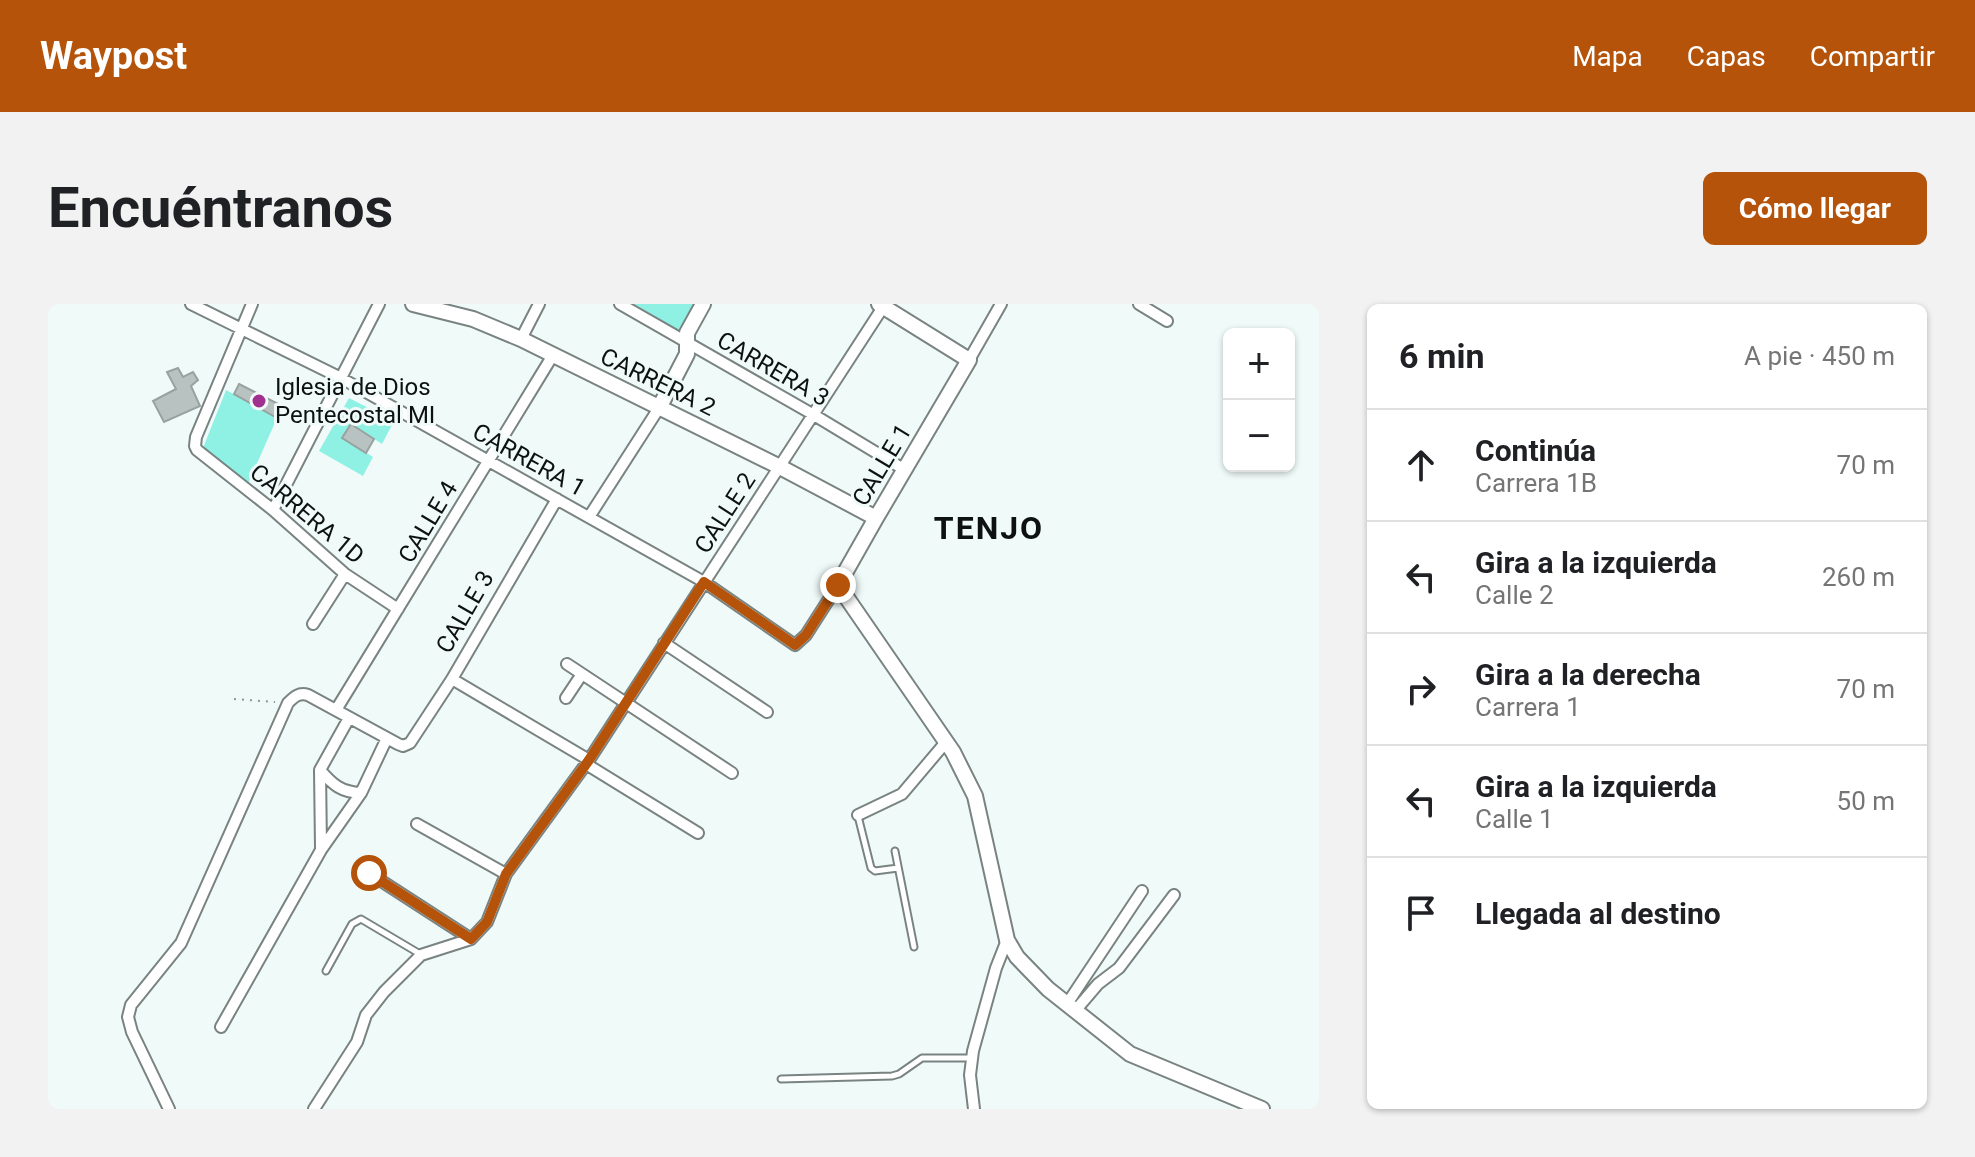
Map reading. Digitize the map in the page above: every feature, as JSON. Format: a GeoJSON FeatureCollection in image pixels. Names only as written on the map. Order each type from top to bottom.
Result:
{"type":"FeatureCollection","features":[{"type":"Feature","properties":{"kind":"main road","name":"CARRERA 2"},"geometry":{"type":"LineString","coordinates":[[413,304],[473,319],[521,339],[876,518]]}},
{"type":"Feature","properties":{"kind":"main road"},"geometry":{"type":"LineString","coordinates":[[659,408],[687,354],[687,333],[703,304]]}},
{"type":"Feature","properties":{"kind":"main road"},"geometry":{"type":"LineString","coordinates":[[883,305],[969,360]]}},
{"type":"Feature","properties":{"kind":"main road","name":"CALLE 1"},"geometry":{"type":"LineString","coordinates":[[838,585],[969,360]]}},
{"type":"Feature","properties":{"kind":"main road"},"geometry":{"type":"LineString","coordinates":[[838,585],[965,774],[975,796],[1007,940],[1017,957],[1071,1008],[1130,1054],[1262,1109]]}},
{"type":"Feature","properties":{"kind":"street","name":"CARRERA 1"},"geometry":{"type":"LineString","coordinates":[[191,304],[341,378],[704,582],[800,649]]}},
{"type":"Feature","properties":{"kind":"street"},"geometry":{"type":"LineString","coordinates":[[241,330],[252,304]]}},
{"type":"Feature","properties":{"kind":"street"},"geometry":{"type":"LineString","coordinates":[[273,510],[379,304]]}},
{"type":"Feature","properties":{"kind":"street"},"geometry":{"type":"LineString","coordinates":[[521,339],[539,304]]}},
{"type":"Feature","properties":{"kind":"street","name":"CARRERA 3"},"geometry":{"type":"LineString","coordinates":[[620,304],[905,470]]}},
{"type":"Feature","properties":{"kind":"street","name":"CALLE 1"},"geometry":{"type":"LineString","coordinates":[[969,360],[1001,304]]}},
{"type":"Feature","properties":{"kind":"street"},"geometry":{"type":"LineString","coordinates":[[1139,304],[1167,321]]}},
{"type":"Feature","properties":{"kind":"street","name":"CALLE 2"},"geometry":{"type":"LineString","coordinates":[[471,939],[487,922],[506,874],[587,762],[883,305]]}},
{"type":"Feature","properties":{"kind":"street","name":"CARRERA 1D"},"geometry":{"type":"LineString","coordinates":[[241,330],[195,446],[345,574],[398,609]]}},
{"type":"Feature","properties":{"kind":"street","name":"CALLE 4"},"geometry":{"type":"LineString","coordinates":[[336,710],[553,355]]}},
{"type":"Feature","properties":{"kind":"street"},"geometry":{"type":"LineString","coordinates":[[589,517],[659,408]]}},
{"type":"Feature","properties":{"kind":"street","name":"CALLE 3"},"geometry":{"type":"LineString","coordinates":[[387,738],[403,746],[413,741],[557,499]]}},
{"type":"Feature","properties":{"kind":"street"},"geometry":{"type":"LineString","coordinates":[[313,624],[345,574]]}},
{"type":"Feature","properties":{"kind":"street","name":"CALLE 1"},"geometry":{"type":"LineString","coordinates":[[800,649],[838,585]]}},
{"type":"Feature","properties":{"kind":"street"},"geometry":{"type":"LineString","coordinates":[[664,643],[767,712]]}},
{"type":"Feature","properties":{"kind":"street"},"geometry":{"type":"LineString","coordinates":[[567,664],[732,773]]}},
{"type":"Feature","properties":{"kind":"street"},"geometry":{"type":"LineString","coordinates":[[566,698],[582,674]]}},
{"type":"Feature","properties":{"kind":"street"},"geometry":{"type":"LineString","coordinates":[[452,679],[698,833]]}},
{"type":"Feature","properties":{"kind":"street"},"geometry":{"type":"LineString","coordinates":[[169,1109],[132,1032],[128,1017],[131,1005],[181,943],[288,703],[303,693],[387,738],[361,793],[321,850],[221,1027]]}},
{"type":"Feature","properties":{"kind":"street"},"geometry":{"type":"LineString","coordinates":[[321,850],[320,770],[349,718]]}},
{"type":"Feature","properties":{"kind":"street"},"geometry":{"type":"LineString","coordinates":[[858,815],[902,794],[946,742]]}},
{"type":"Feature","properties":{"kind":"street"},"geometry":{"type":"LineString","coordinates":[[320,770],[346,792],[361,793]]}},
{"type":"Feature","properties":{"kind":"street"},"geometry":{"type":"LineString","coordinates":[[417,824],[506,874]]}},
{"type":"Feature","properties":{"kind":"street"},"geometry":{"type":"LineString","coordinates":[[369,873],[471,939]]}},
{"type":"Feature","properties":{"kind":"street"},"geometry":{"type":"LineString","coordinates":[[1071,1008],[1142,891]]}},
{"type":"Feature","properties":{"kind":"street"},"geometry":{"type":"LineString","coordinates":[[1071,1008],[1119,968],[1174,895]]}},
{"type":"Feature","properties":{"kind":"street"},"geometry":{"type":"LineString","coordinates":[[314,1109],[357,1042],[366,1015],[384,992],[421,955],[471,939]]}},
{"type":"Feature","properties":{"kind":"street"},"geometry":{"type":"LineString","coordinates":[[974,1109],[970,1075],[972,1058],[996,968],[1007,940]]}},
{"type":"Feature","properties":{"kind":"lane"},"geometry":{"type":"LineString","coordinates":[[858,815],[871,868],[875,871],[898,868]]}},
{"type":"Feature","properties":{"kind":"lane"},"geometry":{"type":"LineString","coordinates":[[895,851],[914,947]]}},
{"type":"Feature","properties":{"kind":"lane"},"geometry":{"type":"LineString","coordinates":[[326,971],[352,924],[361,919],[421,955]]}},
{"type":"Feature","properties":{"kind":"lane"},"geometry":{"type":"LineString","coordinates":[[781,1079],[892,1076],[922,1058],[972,1058]]}},
{"type":"Feature","properties":{"kind":"path"},"geometry":{"type":"LineString","coordinates":[[234,699],[288,703]]}},
{"type":"Feature","properties":{"kind":"shaded area"},"geometry":{"type":"Polygon","coordinates":[[[634,304],[695,304],[680,331],[634,304]]]}},
{"type":"Feature","properties":{"kind":"shaded area"},"geometry":{"type":"Polygon","coordinates":[[[226,390],[277,418],[248,484],[203,448],[226,390]]]}},
{"type":"Feature","properties":{"kind":"shaded area"},"geometry":{"type":"Polygon","coordinates":[[[349,398],[394,421],[382,444],[351,424],[342,438],[373,457],[363,476],[319,451],[349,398]]]}},
{"type":"Feature","properties":{"kind":"building"},"geometry":{"type":"Polygon","coordinates":[[[178,368],[183,377],[193,372],[198,380],[191,386],[200,406],[164,422],[153,401],[176,389],[167,372],[178,368]]]}},
{"type":"Feature","properties":{"kind":"building","name":"Iglesia de Dios Pentecostal MI"},"geometry":{"type":"Polygon","coordinates":[[[239,384],[284,407],[277,418],[234,394],[239,384]]]}},
{"type":"Feature","properties":{"kind":"building"},"geometry":{"type":"Polygon","coordinates":[[[351,424],[374,439],[366,453],[342,438],[351,424]]]}},
{"type":"Feature","properties":{"kind":"place","name":"Iglesia de Dios Pentecostal MI"},"geometry":{"type":"Point","coordinates":[259,401]}},
{"type":"Feature","properties":{"kind":"district","name":"TENJO"},"geometry":{"type":"Point","coordinates":[989,528]}},
{"type":"Feature","properties":{"kind":"route"},"geometry":{"type":"LineString","coordinates":[[369,873],[471,939],[487,922],[506,874],[589,760],[704,582],[795,645],[806,635],[838,585]]}}]}
